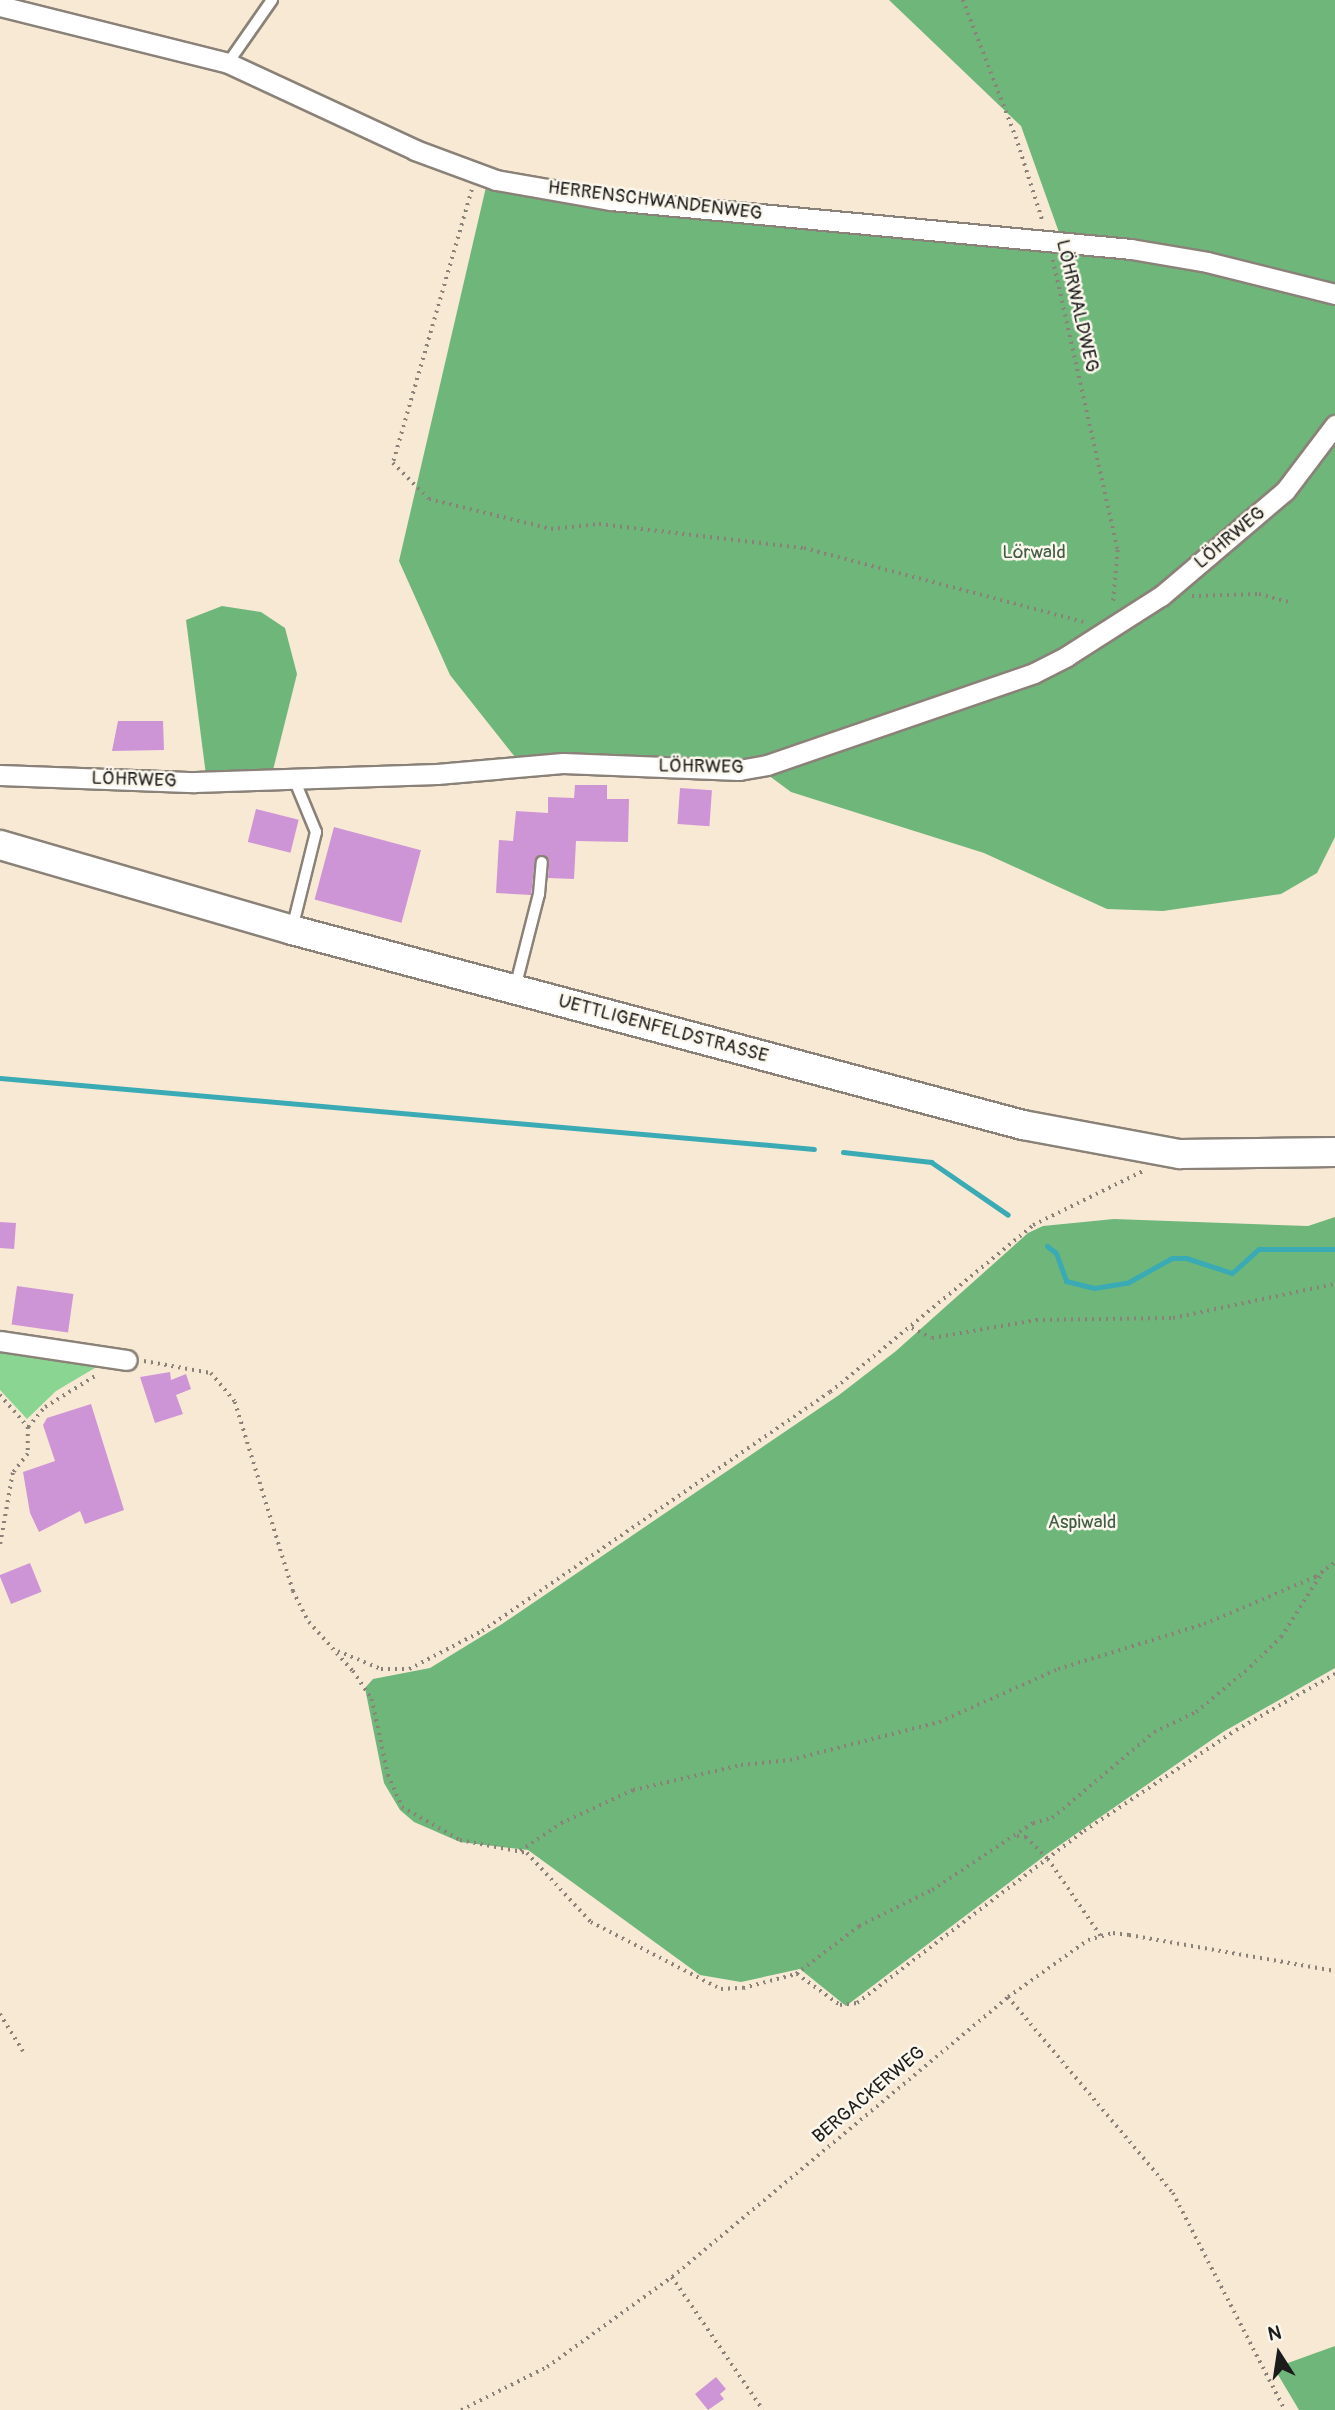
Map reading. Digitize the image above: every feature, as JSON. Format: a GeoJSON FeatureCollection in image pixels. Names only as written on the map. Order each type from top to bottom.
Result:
{"type":"FeatureCollection","features":[{"type":"Feature","properties":{"kind":"main road","name":"UETTLIGENFELDSTRASSE"},"geometry":{"type":"LineString","coordinates":[[0,845],[292,930],[1023,1125],[1180,1154],[1335,1152]]}},
{"type":"Feature","properties":{"kind":"street","name":"HERRENSCHWANDENWEG"},"geometry":{"type":"LineString","coordinates":[[0,6],[228,63],[477,174],[611,200],[1049,241],[1207,261],[1335,294]]}},
{"type":"Feature","properties":{"kind":"street","name":"LÖHRWEG"},"geometry":{"type":"LineString","coordinates":[[0,775],[195,782],[437,774],[563,763],[739,770],[767,765],[1034,673],[1111,629],[1161,596],[1285,491],[1335,425]]}},
{"type":"Feature","properties":{"kind":"street"},"geometry":{"type":"LineString","coordinates":[[0,1341],[127,1360]]}},
{"type":"Feature","properties":{"kind":"lane"},"geometry":{"type":"LineString","coordinates":[[228,63],[272,0]]}},
{"type":"Feature","properties":{"kind":"lane"},"geometry":{"type":"LineString","coordinates":[[292,930],[316,832],[294,779]]}},
{"type":"Feature","properties":{"kind":"lane"},"geometry":{"type":"LineString","coordinates":[[515,989],[542,862]]}},
{"type":"Feature","properties":{"kind":"path","name":"LÖHRWALDWEG"},"geometry":{"type":"LineString","coordinates":[[963,0],[1016,137],[1049,241],[1118,551],[1111,629]]}},
{"type":"Feature","properties":{"kind":"path"},"geometry":{"type":"LineString","coordinates":[[477,174],[393,463],[412,485],[429,499],[551,529],[599,524],[804,548],[1111,629]]}},
{"type":"Feature","properties":{"kind":"path"},"geometry":{"type":"LineString","coordinates":[[1161,596],[1259,594],[1289,602]]}},
{"type":"Feature","properties":{"kind":"path"},"geometry":{"type":"LineString","coordinates":[[336,1650],[368,1665],[408,1669],[482,1631],[830,1392],[912,1328],[1033,1225],[1180,1154]]}},
{"type":"Feature","properties":{"kind":"path"},"geometry":{"type":"LineString","coordinates":[[912,1328],[932,1338],[1036,1320],[1173,1318],[1335,1284]]}},
{"type":"Feature","properties":{"kind":"path"},"geometry":{"type":"LineString","coordinates":[[0,1547],[13,1473],[28,1454],[28,1427],[46,1406],[76,1385],[127,1360],[197,1367],[225,1386],[243,1424],[293,1591],[309,1622],[336,1650],[372,1699],[388,1775],[402,1807],[460,1840],[520,1851],[543,1867],[591,1922],[721,1989],[743,1988],[796,1974],[859,1926],[932,1890],[1033,1823],[1052,1818],[1154,1732],[1196,1712],[1250,1668],[1282,1637],[1323,1571]]}},
{"type":"Feature","properties":{"kind":"path"},"geometry":{"type":"LineString","coordinates":[[0,1395],[28,1427]]}},
{"type":"Feature","properties":{"kind":"path"},"geometry":{"type":"LineString","coordinates":[[520,1851],[572,1817],[633,1790],[741,1765],[790,1760],[939,1722],[1006,1689],[1204,1624],[1323,1571],[1335,1562]]}},
{"type":"Feature","properties":{"kind":"path"},"geometry":{"type":"LineString","coordinates":[[796,1974],[839,2005],[857,2003],[1048,1859],[1236,1730],[1335,1674]]}},
{"type":"Feature","properties":{"kind":"path"},"geometry":{"type":"LineString","coordinates":[[1017,1836],[1026,1837],[1048,1859],[1101,1936]]}},
{"type":"Feature","properties":{"kind":"path","name":"BERGACKERWEG"},"geometry":{"type":"LineString","coordinates":[[461,2410],[547,2367],[672,2277],[1008,1997],[1069,1952],[1101,1936],[1129,1935],[1335,1971]]}},
{"type":"Feature","properties":{"kind":"path"},"geometry":{"type":"LineString","coordinates":[[1008,1997],[1174,2193],[1285,2410]]}},
{"type":"Feature","properties":{"kind":"path"},"geometry":{"type":"LineString","coordinates":[[0,2014],[23,2051]]}},
{"type":"Feature","properties":{"kind":"path"},"geometry":{"type":"LineString","coordinates":[[672,2277],[763,2410]]}},
{"type":"Feature","properties":{"kind":"green space","name":"Lörwald"},"geometry":{"type":"Polygon","coordinates":[[[889,0],[1335,0],[1335,837],[1317,873],[1281,894],[1163,911],[1107,909],[984,853],[791,792],[764,772],[519,762],[450,675],[399,561],[486,187],[644,210],[793,221],[1067,255],[1021,126],[889,0]]]}},
{"type":"Feature","properties":{"kind":"green space"},"geometry":{"type":"Polygon","coordinates":[[[222,606],[261,612],[285,628],[297,674],[272,774],[206,775],[186,620],[222,606]]]}},
{"type":"Feature","properties":{"kind":"green space","name":"Aspiwald"},"geometry":{"type":"Polygon","coordinates":[[[1335,1217],[1335,1668],[1223,1732],[1047,1854],[846,2006],[800,1969],[741,1982],[700,1975],[528,1850],[460,1842],[414,1822],[400,1810],[384,1783],[365,1688],[373,1679],[430,1668],[502,1624],[839,1395],[896,1351],[1028,1233],[1043,1226],[1114,1219],[1308,1226],[1335,1217]]]}},
{"type":"Feature","properties":{"kind":"green space"},"geometry":{"type":"Polygon","coordinates":[[[0,1345],[105,1362],[56,1391],[27,1419],[0,1390],[0,1345]]]}},
{"type":"Feature","properties":{"kind":"green space"},"geometry":{"type":"Polygon","coordinates":[[[1335,2346],[1335,2410],[1299,2410],[1274,2368],[1335,2346]]]}},
{"type":"Feature","properties":{"kind":"building"},"geometry":{"type":"Polygon","coordinates":[[[118,721],[163,721],[164,750],[112,751],[118,721]]]}},
{"type":"Feature","properties":{"kind":"building"},"geometry":{"type":"Polygon","coordinates":[[[575,785],[607,785],[607,799],[629,799],[628,842],[576,841],[574,879],[548,878],[549,860],[542,855],[535,861],[531,895],[496,893],[499,840],[513,841],[516,811],[548,813],[548,797],[574,798],[575,785]]]}},
{"type":"Feature","properties":{"kind":"building"},"geometry":{"type":"Polygon","coordinates":[[[680,788],[712,790],[709,826],[677,824],[680,788]]]}},
{"type":"Feature","properties":{"kind":"building"},"geometry":{"type":"Polygon","coordinates":[[[256,809],[299,820],[290,853],[248,842],[256,809]]]}},
{"type":"Feature","properties":{"kind":"building"},"geometry":{"type":"Polygon","coordinates":[[[334,827],[421,850],[402,923],[315,899],[334,827]]]}},
{"type":"Feature","properties":{"kind":"building"},"geometry":{"type":"Polygon","coordinates":[[[0,1222],[16,1223],[14,1249],[0,1248],[0,1222]]]}},
{"type":"Feature","properties":{"kind":"building"},"geometry":{"type":"Polygon","coordinates":[[[17,1286],[73,1294],[68,1333],[12,1325],[17,1286]]]}},
{"type":"Feature","properties":{"kind":"building"},"geometry":{"type":"Polygon","coordinates":[[[170,1372],[171,1380],[186,1374],[191,1389],[176,1395],[183,1414],[155,1423],[140,1377],[170,1372]]]}},
{"type":"Feature","properties":{"kind":"building"},"geometry":{"type":"Polygon","coordinates":[[[91,1404],[124,1510],[85,1524],[80,1511],[39,1532],[30,1513],[23,1472],[55,1461],[43,1425],[47,1418],[91,1404]]]}},
{"type":"Feature","properties":{"kind":"building"},"geometry":{"type":"Polygon","coordinates":[[[30,1563],[42,1592],[11,1604],[0,1575],[30,1563]]]}},
{"type":"Feature","properties":{"kind":"building"},"geometry":{"type":"Polygon","coordinates":[[[716,2377],[726,2389],[720,2394],[724,2399],[708,2410],[695,2394],[716,2377]]]}},
{"type":"Feature","properties":{"kind":"waterway"},"geometry":{"type":"LineString","coordinates":[[0,1078],[814,1149]]}},
{"type":"Feature","properties":{"kind":"waterway"},"geometry":{"type":"LineString","coordinates":[[843,1152],[931,1162],[1008,1215]]}},
{"type":"Feature","properties":{"kind":"waterway"},"geometry":{"type":"LineString","coordinates":[[1047,1246],[1056,1253],[1066,1281],[1094,1288],[1127,1283],[1172,1258],[1186,1258],[1232,1273],[1259,1249],[1335,1249]]}}]}
